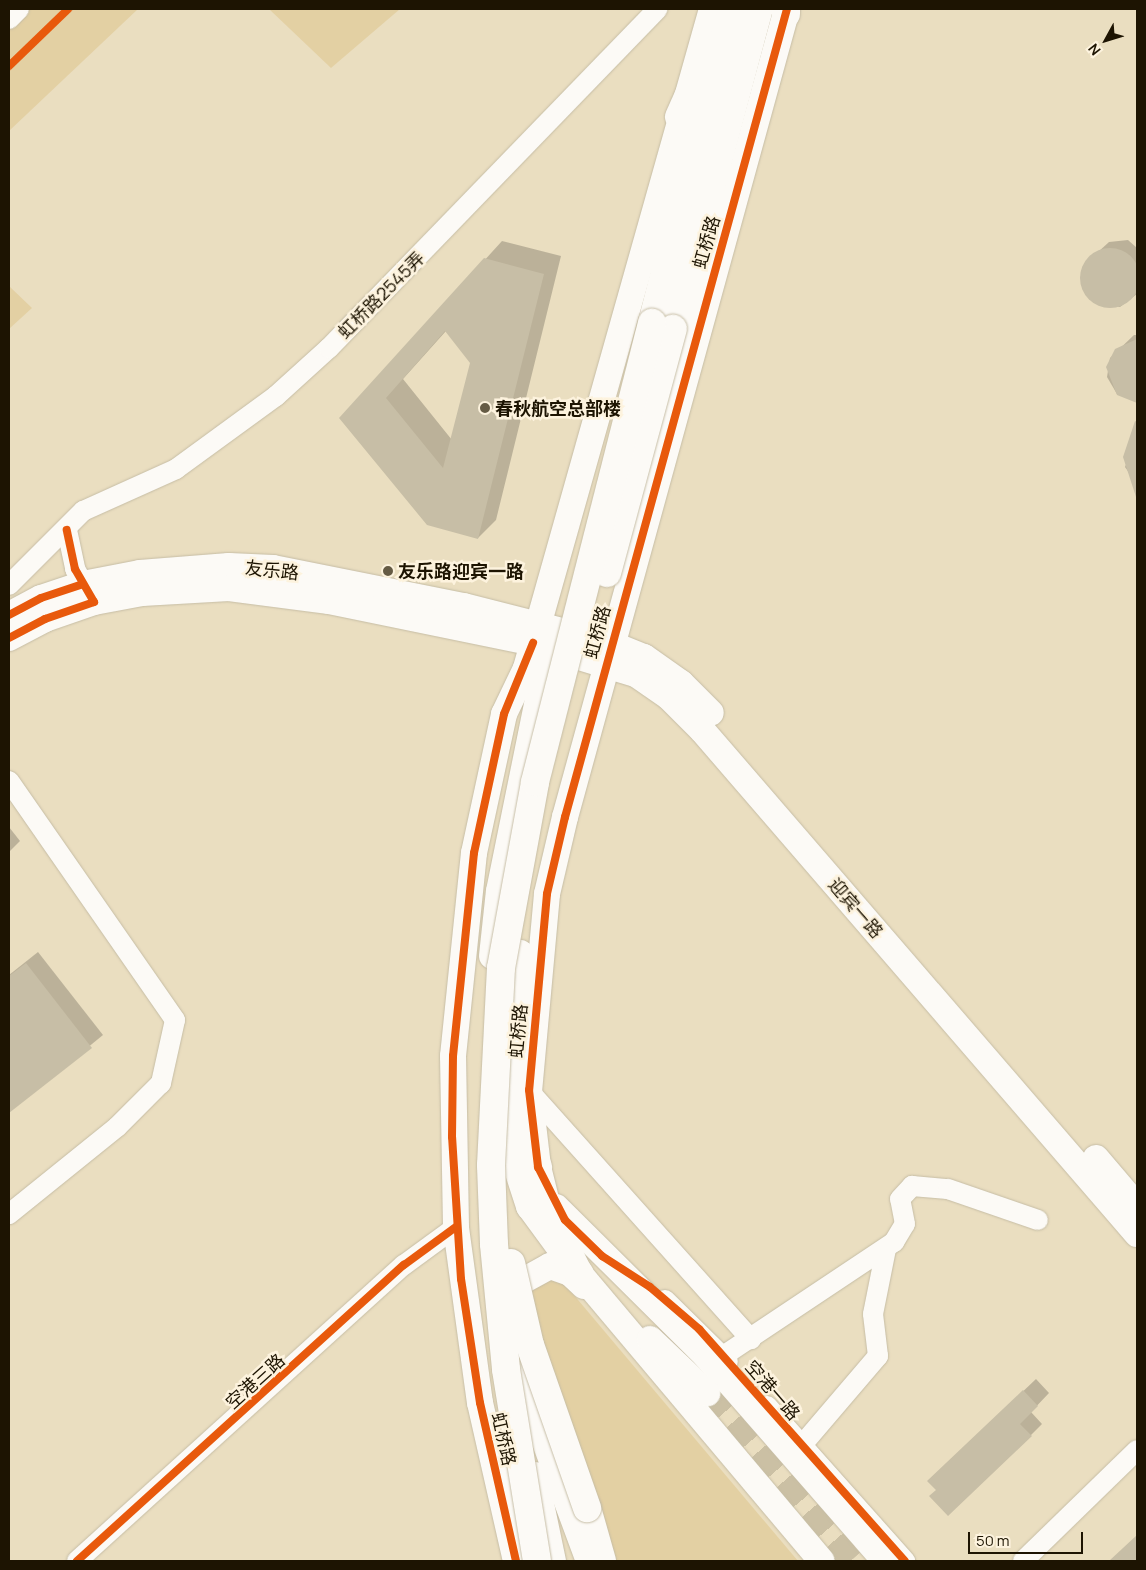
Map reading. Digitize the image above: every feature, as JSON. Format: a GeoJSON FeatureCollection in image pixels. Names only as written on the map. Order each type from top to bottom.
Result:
{"type":"FeatureCollection","features":[{"type":"Feature","properties":{"kind":"highway"},"geometry":{"type":"LineString","coordinates":[[679,117],[727,9]]}},
{"type":"Feature","properties":{"kind":"highway"},"geometry":{"type":"LineString","coordinates":[[580,1274],[546,1230],[522,1185],[508,1106],[510,1036],[520,954],[546,807],[662,326],[732,9]]}},
{"type":"Feature","properties":{"kind":"highway"},"geometry":{"type":"LineString","coordinates":[[537,1561],[496,1284],[493,1097],[501,968],[525,828],[662,326],[760,9]]}},
{"type":"Feature","properties":{"kind":"highway"},"geometry":{"type":"LineString","coordinates":[[510,1036],[523,1128],[541,1176]]}},
{"type":"Feature","properties":{"kind":"highway"},"geometry":{"type":"LineString","coordinates":[[493,1097],[507,1244],[518,1300],[587,1508],[602,1561]]}},
{"type":"Feature","properties":{"kind":"main road","name":"虹桥路"},"geometry":{"type":"LineString","coordinates":[[530,1561],[495,1403],[468,1232],[470,1055],[483,903],[535,669],[535,633],[679,117],[712,9]]}},
{"type":"Feature","properties":{"kind":"main road","name":"虹桥路"},"geometry":{"type":"LineString","coordinates":[[786,11],[606,652],[547,894],[529,1090],[541,1176],[559,1236],[580,1274],[822,1561]]}},
{"type":"Feature","properties":{"kind":"main road","name":"友乐路"},"geometry":{"type":"LineString","coordinates":[[9,615],[41,598],[88,593],[189,589],[270,591],[535,633]]}},
{"type":"Feature","properties":{"kind":"main road","name":"友乐路"},"geometry":{"type":"LineString","coordinates":[[9,638],[88,593]]}},
{"type":"Feature","properties":{"kind":"main road","name":"迎宾一路"},"geometry":{"type":"LineString","coordinates":[[535,633],[606,652],[644,658],[681,683],[716,718],[1137,1206]]}},
{"type":"Feature","properties":{"kind":"main road","name":"迎宾一路"},"geometry":{"type":"LineString","coordinates":[[606,652],[669,697],[702,730],[1137,1234]]}},
{"type":"Feature","properties":{"kind":"main road","name":"虹桥路"},"geometry":{"type":"LineString","coordinates":[[516,1561],[480,1403],[456,1227],[453,1056],[474,853],[504,714],[535,669]]}},
{"type":"Feature","properties":{"kind":"main road"},"geometry":{"type":"LineString","coordinates":[[535,669],[499,891],[488,992],[484,1195],[487,1235],[554,1561]]}},
{"type":"Feature","properties":{"kind":"main road","name":"虹桥路"},"geometry":{"type":"LineString","coordinates":[[541,1176],[565,1220],[707,1357],[885,1561]]}},
{"type":"Feature","properties":{"kind":"main road"},"geometry":{"type":"LineString","coordinates":[[580,1274],[707,1393],[602,1256]]}},
{"type":"Feature","properties":{"kind":"main road"},"geometry":{"type":"LineString","coordinates":[[589,1561],[506,1331],[508,1297],[519,1283],[550,1266],[570,1272],[605,1304]]}},
{"type":"Feature","properties":{"kind":"street"},"geometry":{"type":"LineString","coordinates":[[9,19],[19,9]]}},
{"type":"Feature","properties":{"kind":"street","name":"虹桥路2545弄"},"geometry":{"type":"LineString","coordinates":[[9,585],[94,503],[176,469],[276,396],[420,257],[657,9]]}},
{"type":"Feature","properties":{"kind":"street"},"geometry":{"type":"LineString","coordinates":[[66,530],[67,546],[88,593]]}},
{"type":"Feature","properties":{"kind":"street"},"geometry":{"type":"LineString","coordinates":[[9,780],[175,1020],[161,1083],[117,1127],[9,1214]]}},
{"type":"Feature","properties":{"kind":"street"},"geometry":{"type":"LineString","coordinates":[[529,1090],[751,1339]]}},
{"type":"Feature","properties":{"kind":"street"},"geometry":{"type":"LineString","coordinates":[[723,1356],[886,1249],[905,1224],[900,1199],[912,1186],[948,1189],[1038,1220]]}},
{"type":"Feature","properties":{"kind":"street","name":"空港三路"},"geometry":{"type":"LineString","coordinates":[[77,1561],[404,1265],[456,1227]]}},
{"type":"Feature","properties":{"kind":"street"},"geometry":{"type":"LineString","coordinates":[[802,1445],[878,1356],[873,1314],[886,1249]]}},
{"type":"Feature","properties":{"kind":"street","name":"空港一路"},"geometry":{"type":"LineString","coordinates":[[602,1256],[650,1286],[723,1356],[905,1561]]}},
{"type":"Feature","properties":{"kind":"street"},"geometry":{"type":"LineString","coordinates":[[1023,1561],[1137,1450]]}},
{"type":"Feature","properties":{"kind":"path"},"geometry":{"type":"LineString","coordinates":[[9,66],[68,9]]}},
{"type":"Feature","properties":{"kind":"shaded area"},"geometry":{"type":"Polygon","coordinates":[[[9,9],[138,9],[9,131],[9,9]]]}},
{"type":"Feature","properties":{"kind":"shaded area"},"geometry":{"type":"Polygon","coordinates":[[[269,9],[400,9],[331,68],[269,9]]]}},
{"type":"Feature","properties":{"kind":"shaded area"},"geometry":{"type":"Polygon","coordinates":[[[9,286],[32,308],[9,329],[9,286]]]}},
{"type":"Feature","properties":{"kind":"shaded area"},"geometry":{"type":"Polygon","coordinates":[[[552,1269],[798,1561],[611,1561],[523,1295],[552,1269]]]}},
{"type":"Feature","properties":{"kind":"building"},"geometry":{"type":"Polygon","coordinates":[[[1104,248],[1116,248],[1127,253],[1135,261],[1140,272],[1138,290],[1127,303],[1116,308],[1104,308],[1093,303],[1085,295],[1080,284],[1080,272],[1085,261],[1093,253],[1104,248]]]}},
{"type":"Feature","properties":{"kind":"building","name":"春秋航空总部楼"},"geometry":{"type":"Polygon","coordinates":[[[484,258],[544,274],[478,539],[427,525],[339,418],[484,258]],[[445,331],[386,398],[443,468],[470,363],[445,331]]]}},
{"type":"Feature","properties":{"kind":"building"},"geometry":{"type":"Polygon","coordinates":[[[1137,339],[1137,403],[1117,395],[1106,367],[1115,349],[1137,339]]]}},
{"type":"Feature","properties":{"kind":"building"},"geometry":{"type":"Polygon","coordinates":[[[1135,421],[1137,422],[1137,500],[1123,457],[1135,421]]]}},
{"type":"Feature","properties":{"kind":"building"},"geometry":{"type":"Polygon","coordinates":[[[26,963],[92,1048],[9,1113],[9,976],[26,963]]]}},
{"type":"Feature","properties":{"kind":"building"},"geometry":{"type":"Polygon","coordinates":[[[1023,1390],[1038,1406],[1020,1424],[1032,1436],[948,1516],[929,1496],[936,1490],[927,1481],[1023,1390]]]}},
{"type":"Feature","properties":{"kind":"building"},"geometry":{"type":"Polygon","coordinates":[[[1137,1535],[1137,1561],[1109,1561],[1137,1535]]]}},
{"type":"Feature","properties":{"kind":"tunnel"},"geometry":{"type":"LineString","coordinates":[[707,1393],[850,1561]]}},
{"type":"Feature","properties":{"kind":"cycle path"},"geometry":{"type":"LineString","coordinates":[[9,66],[68,9]]}},
{"type":"Feature","properties":{"kind":"cycle path"},"geometry":{"type":"LineString","coordinates":[[787,9],[565,817],[547,894],[529,1090],[538,1167],[565,1220],[602,1256],[650,1287],[699,1329],[905,1561]]}},
{"type":"Feature","properties":{"kind":"cycle path"},"geometry":{"type":"LineString","coordinates":[[9,638],[45,619],[94,602],[75,569],[67,530]]}},
{"type":"Feature","properties":{"kind":"cycle path"},"geometry":{"type":"LineString","coordinates":[[9,615],[41,598],[83,584]]}},
{"type":"Feature","properties":{"kind":"cycle path"},"geometry":{"type":"LineString","coordinates":[[516,1561],[480,1403],[461,1279],[452,1137],[453,1056],[474,853],[504,714],[533,643]]}},
{"type":"Feature","properties":{"kind":"cycle path"},"geometry":{"type":"LineString","coordinates":[[77,1561],[404,1265],[456,1227]]}},
{"type":"Feature","properties":{"kind":"place","name":"春秋航空总部楼"},"geometry":{"type":"Point","coordinates":[485,408]}},
{"type":"Feature","properties":{"kind":"place","name":"友乐路迎宾一路"},"geometry":{"type":"Point","coordinates":[388,571]}}]}
